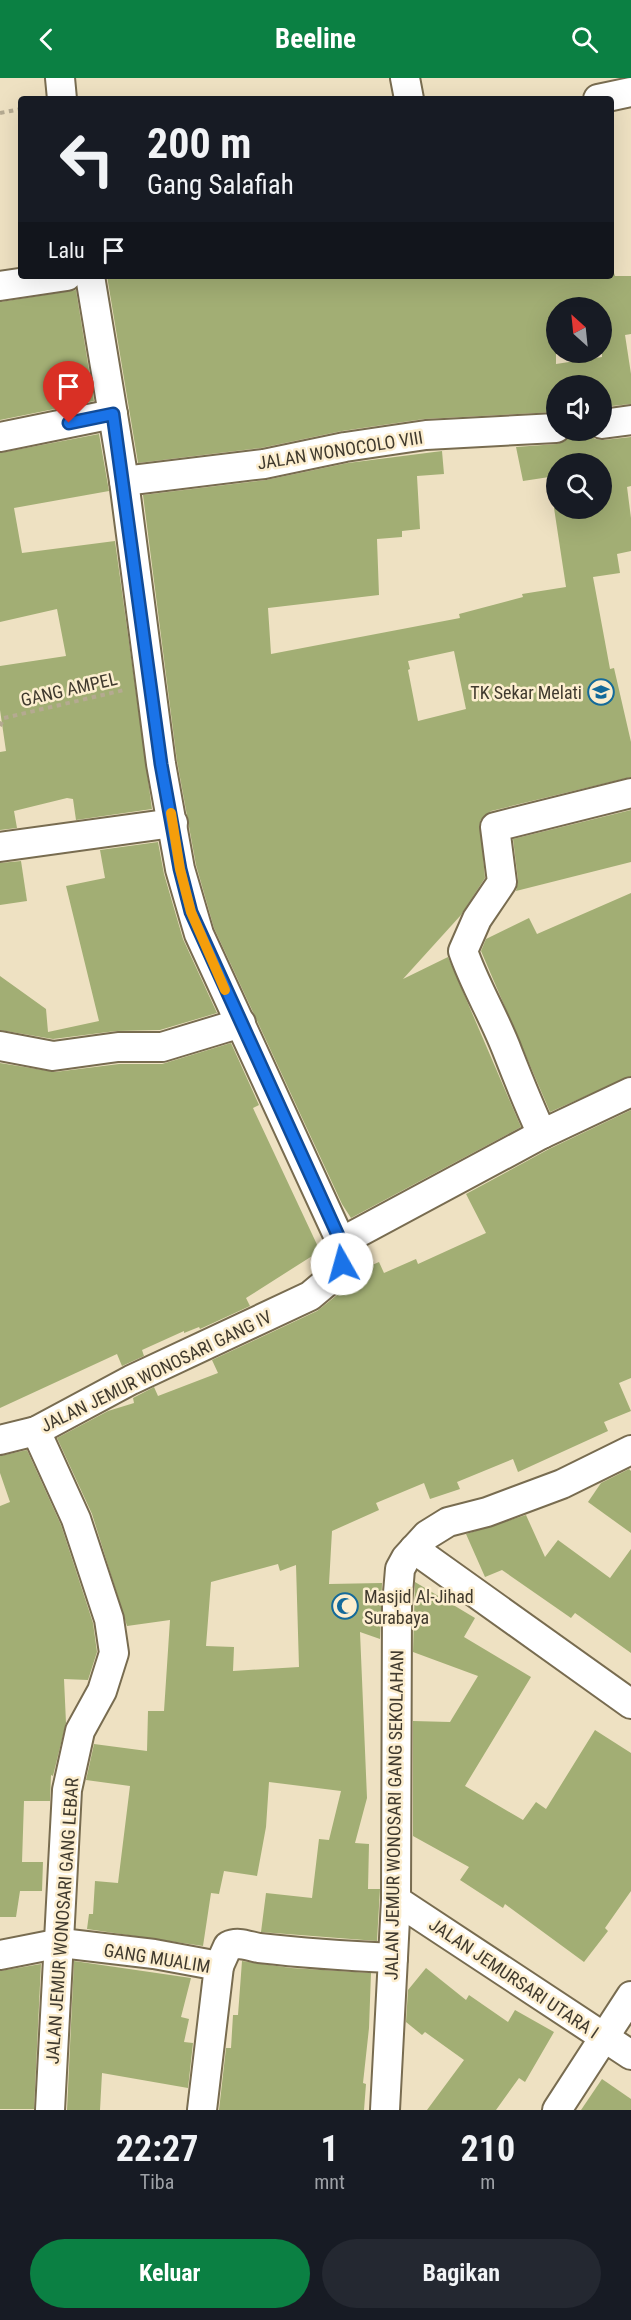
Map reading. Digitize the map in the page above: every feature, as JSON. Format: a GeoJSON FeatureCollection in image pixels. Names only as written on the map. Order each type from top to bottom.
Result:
{"type":"FeatureCollection","features":[{"type":"Feature","properties":{"kind":"street"},"geometry":{"type":"LineString","coordinates":[[60,78],[62,96]]}},
{"type":"Feature","properties":{"kind":"street"},"geometry":{"type":"LineString","coordinates":[[405,78],[408,96]]}},
{"type":"Feature","properties":{"kind":"street"},"geometry":{"type":"LineString","coordinates":[[612,96],[631,92]]}},
{"type":"Feature","properties":{"kind":"street"},"geometry":{"type":"LineString","coordinates":[[0,286],[47,279]]}},
{"type":"Feature","properties":{"kind":"street"},"geometry":{"type":"LineString","coordinates":[[90,279],[124,481],[161,764],[180,869],[191,912],[341,1242],[542,1134],[631,1092]]}},
{"type":"Feature","properties":{"kind":"street"},"geometry":{"type":"LineString","coordinates":[[0,437],[113,414]]}},
{"type":"Feature","properties":{"kind":"street"},"geometry":{"type":"LineString","coordinates":[[612,423],[631,420]]}},
{"type":"Feature","properties":{"kind":"street","name":"JALAN WONOCOLO VIII"},"geometry":{"type":"LineString","coordinates":[[124,481],[264,464],[345,447],[426,435],[546,429]]}},
{"type":"Feature","properties":{"kind":"street"},"geometry":{"type":"LineString","coordinates":[[542,1134],[516,1078],[508,1053],[473,980],[463,951],[477,919],[502,882],[495,828],[631,793]]}},
{"type":"Feature","properties":{"kind":"street"},"geometry":{"type":"LineString","coordinates":[[0,847],[173,823]]}},
{"type":"Feature","properties":{"kind":"street"},"geometry":{"type":"LineString","coordinates":[[0,1046],[53,1056],[118,1047],[162,1047],[241,1023]]}},
{"type":"Feature","properties":{"kind":"street","name":"JALAN JEMUR WONOSARI GANG IV"},"geometry":{"type":"LineString","coordinates":[[0,1440],[36,1431],[131,1380],[310,1296],[335,1275],[342,1264],[341,1242]]}},
{"type":"Feature","properties":{"kind":"street","name":"JALAN JEMUR WONOSARI GANG LEBAR"},"geometry":{"type":"LineString","coordinates":[[36,1431],[76,1518],[109,1619],[114,1653],[102,1691],[80,1731],[67,1790],[61,1943],[50,2110]]}},
{"type":"Feature","properties":{"kind":"street","name":"JALAN JEMUR WONOSARI GANG SEKOLAHAN"},"geometry":{"type":"LineString","coordinates":[[385,2110],[396,1900],[397,1605],[400,1569],[427,1535],[448,1522],[487,1512],[562,1484],[631,1450]]}},
{"type":"Feature","properties":{"kind":"street"},"geometry":{"type":"LineString","coordinates":[[414,1549],[631,1704]]}},
{"type":"Feature","properties":{"kind":"street","name":"JALAN JEMURSARI UTARA I"},"geometry":{"type":"LineString","coordinates":[[396,1900],[631,2055]]}},
{"type":"Feature","properties":{"kind":"street","name":"GANG MUALIM"},"geometry":{"type":"LineString","coordinates":[[0,1955],[61,1943],[154,1954],[219,1966],[202,2110]]}},
{"type":"Feature","properties":{"kind":"street"},"geometry":{"type":"LineString","coordinates":[[219,1966],[228,1946],[236,1943],[256,1948],[337,1956],[393,1958]]}},
{"type":"Feature","properties":{"kind":"street"},"geometry":{"type":"LineString","coordinates":[[557,2110],[631,1996]]}},
{"type":"Feature","properties":{"kind":"path"},"geometry":{"type":"LineString","coordinates":[[0,112],[18,109]]}},
{"type":"Feature","properties":{"kind":"path","name":"GANG AMPEL"},"geometry":{"type":"LineString","coordinates":[[0,726],[4,718],[93,695],[151,684]]}},
{"type":"Feature","properties":{"kind":"building"},"geometry":{"type":"Polygon","coordinates":[[[614,273],[615,276],[631,276],[631,334],[625,335],[631,374],[631,404],[612,406],[612,375],[546,375],[546,413],[424,419],[342,431],[261,448],[138,463],[107,279],[614,279],[614,273]]]}},
{"type":"Feature","properties":{"kind":"building"},"geometry":{"type":"Polygon","coordinates":[[[76,290],[94,401],[0,420],[0,302],[76,290]]]}},
{"type":"Feature","properties":{"kind":"building"},"geometry":{"type":"Polygon","coordinates":[[[99,434],[109,491],[14,508],[22,553],[115,541],[152,809],[76,820],[73,799],[67,798],[14,811],[17,828],[0,830],[0,752],[6,751],[0,710],[0,666],[66,656],[57,609],[0,622],[0,453],[99,434]]]}},
{"type":"Feature","properties":{"kind":"building"},"geometry":{"type":"Polygon","coordinates":[[[631,437],[631,486],[627,487],[631,518],[631,551],[617,554],[620,573],[593,577],[610,669],[614,668],[631,742],[631,777],[491,811],[480,821],[485,878],[461,915],[403,979],[448,957],[521,1127],[351,1218],[342,1204],[214,928],[196,865],[177,761],[143,495],[266,480],[348,463],[442,451],[444,474],[417,476],[420,529],[402,531],[402,537],[377,539],[379,595],[268,608],[271,654],[460,618],[459,614],[523,597],[522,594],[566,587],[556,519],[612,519],[612,453],[546,453],[546,478],[523,481],[516,447],[557,444],[565,441],[612,441],[612,439],[631,437]],[[454,651],[408,661],[418,721],[466,709],[454,651]]]}},
{"type":"Feature","properties":{"kind":"building"},"geometry":{"type":"Polygon","coordinates":[[[631,810],[631,862],[516,891],[518,880],[513,839],[631,810]]]}},
{"type":"Feature","properties":{"kind":"building"},"geometry":{"type":"Polygon","coordinates":[[[158,842],[164,874],[183,939],[217,1013],[160,1030],[116,1031],[53,1039],[0,1030],[0,976],[46,1009],[48,1032],[99,1021],[66,886],[105,878],[100,850],[158,842]]]}},
{"type":"Feature","properties":{"kind":"building"},"geometry":{"type":"Polygon","coordinates":[[[21,861],[27,901],[0,905],[0,863],[21,861]]]}},
{"type":"Feature","properties":{"kind":"building"},"geometry":{"type":"Polygon","coordinates":[[[631,893],[631,1076],[550,1112],[481,951],[486,939],[529,918],[537,934],[631,893]]]}},
{"type":"Feature","properties":{"kind":"building"},"geometry":{"type":"Polygon","coordinates":[[[231,1043],[259,1105],[253,1108],[320,1251],[246,1298],[250,1306],[200,1329],[199,1327],[184,1333],[184,1331],[142,1350],[144,1356],[122,1366],[117,1354],[0,1408],[0,1063],[55,1072],[119,1064],[162,1064],[231,1043]]]}},
{"type":"Feature","properties":{"kind":"building"},"geometry":{"type":"Polygon","coordinates":[[[631,1110],[631,1378],[619,1383],[631,1411],[604,1422],[608,1431],[518,1472],[513,1459],[457,1482],[460,1489],[430,1499],[424,1483],[376,1503],[379,1510],[332,1531],[329,1584],[382,1583],[380,1639],[360,1632],[367,1798],[355,1843],[369,1844],[368,1889],[380,1889],[377,1941],[261,1932],[266,1893],[312,1898],[319,1839],[329,1840],[341,1791],[269,1782],[266,1827],[257,1876],[224,1871],[219,1894],[211,1893],[203,1946],[87,1929],[89,1914],[93,1914],[95,1881],[118,1883],[130,1786],[86,1780],[94,1744],[147,1751],[148,1711],[164,1711],[170,1620],[127,1626],[92,1514],[57,1438],[108,1411],[134,1403],[133,1398],[154,1387],[158,1396],[218,1373],[212,1360],[317,1311],[346,1288],[356,1272],[379,1262],[384,1273],[416,1259],[418,1264],[486,1233],[466,1194],[549,1149],[631,1110]],[[278,1564],[211,1582],[206,1646],[234,1647],[233,1671],[299,1667],[296,1565],[280,1571],[278,1564]]]}},
{"type":"Feature","properties":{"kind":"building"},"geometry":{"type":"Polygon","coordinates":[[[27,1450],[61,1525],[93,1623],[97,1652],[88,1680],[64,1679],[66,1723],[53,1776],[51,1775],[50,1801],[24,1801],[22,1862],[43,1862],[42,1891],[20,1891],[16,1917],[0,1917],[0,1506],[10,1502],[0,1473],[0,1456],[27,1450]]]}},
{"type":"Feature","properties":{"kind":"building"},"geometry":{"type":"Polygon","coordinates":[[[629,1469],[631,1471],[631,1533],[588,1502],[601,1483],[629,1469]]]}},
{"type":"Feature","properties":{"kind":"building"},"geometry":{"type":"Polygon","coordinates":[[[526,1515],[545,1557],[558,1540],[610,1578],[631,1549],[631,1653],[575,1613],[571,1618],[502,1570],[485,1577],[466,1534],[526,1515]]]}},
{"type":"Feature","properties":{"kind":"building"},"geometry":{"type":"Polygon","coordinates":[[[415,1582],[475,1618],[464,1637],[531,1677],[465,1786],[523,1820],[536,1802],[546,1809],[595,1730],[631,1753],[631,1891],[605,1928],[608,1931],[584,1962],[505,1904],[503,1908],[460,1880],[469,1867],[413,1836],[413,1721],[450,1722],[478,1676],[413,1652],[415,1582]]]}},
{"type":"Feature","properties":{"kind":"building"},"geometry":{"type":"Polygon","coordinates":[[[74,1961],[191,1978],[181,2017],[189,2019],[184,2042],[193,2043],[188,2088],[102,2073],[100,2110],[67,2110],[74,1961]]]}},
{"type":"Feature","properties":{"kind":"building"},"geometry":{"type":"Polygon","coordinates":[[[242,1961],[291,1968],[371,1973],[369,2028],[363,2083],[366,2084],[364,2110],[219,2110],[226,2048],[231,2048],[233,2015],[238,2015],[242,1961]]]}},
{"type":"Feature","properties":{"kind":"building"},"geometry":{"type":"Polygon","coordinates":[[[41,1964],[34,2109],[0,2109],[0,1971],[41,1964]]]}},
{"type":"Feature","properties":{"kind":"building"},"geometry":{"type":"Polygon","coordinates":[[[426,1968],[466,2000],[469,1995],[508,2022],[515,2010],[554,2032],[525,2082],[519,2078],[496,2110],[427,2110],[464,2060],[425,2032],[422,2035],[406,2022],[408,1990],[426,1968]]]}},
{"type":"Feature","properties":{"kind":"building"},"geometry":{"type":"Polygon","coordinates":[[[602,2079],[631,2099],[631,2110],[581,2110],[602,2079]]]}},
{"type":"Feature","properties":{"kind":"slow traffic"},"geometry":{"type":"LineString","coordinates":[[171,813],[180,869],[191,912],[225,990]]}},
{"type":"Feature","properties":{"kind":"place","name":"TK Sekar Melati"},"geometry":{"type":"Point","coordinates":[601,692]}},
{"type":"Feature","properties":{"kind":"place","name":"Masjid Al-Jihad Surabaya"},"geometry":{"type":"Point","coordinates":[345,1606]}},
{"type":"Feature","properties":{"kind":"route"},"geometry":{"type":"LineString","coordinates":[[69,423],[113,414],[161,764],[180,869],[191,912],[199,934],[341,1242],[342,1264]]}}]}
